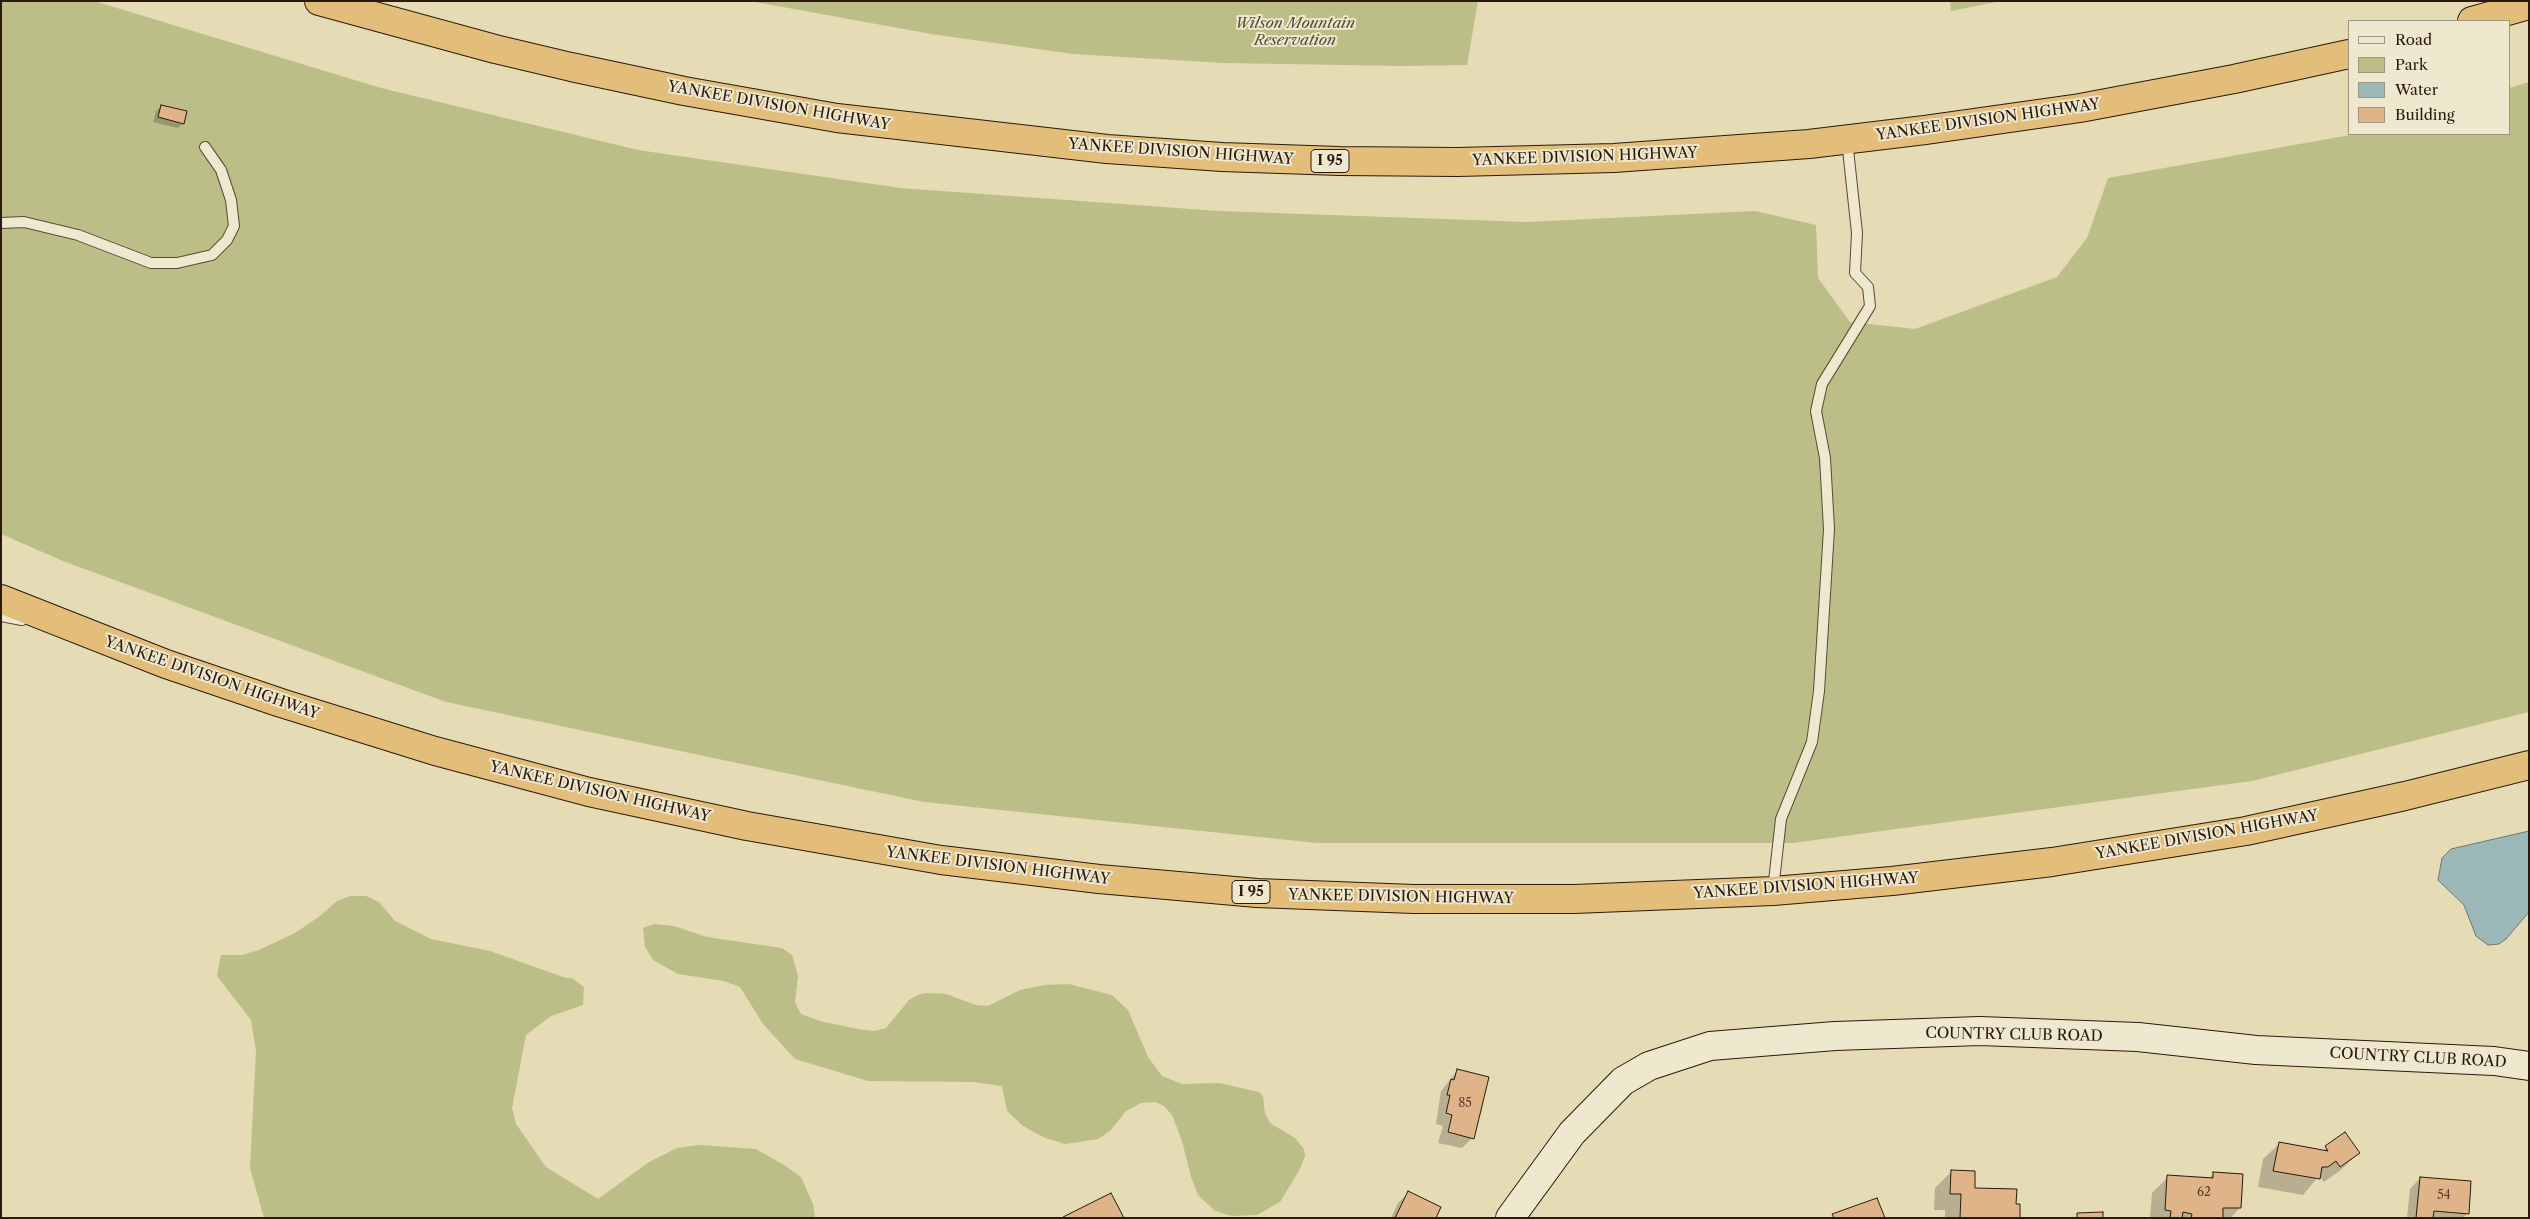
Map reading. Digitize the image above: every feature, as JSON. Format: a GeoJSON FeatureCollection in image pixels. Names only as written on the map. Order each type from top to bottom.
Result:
{"type":"FeatureCollection","features":[{"type":"Feature","properties":{"kind":"highway","name":"YANKEE DIVISION HIGHWAY"},"geometry":{"type":"LineString","coordinates":[[319,1],[495,49],[722,98],[875,123],[1107,149],[1261,159],[1457,162],[1652,156],[1847,140],[2080,108],[2234,79],[2348,54]]}},
{"type":"Feature","properties":{"kind":"highway"},"geometry":{"type":"LineString","coordinates":[[2476,20],[2529,5]]}},
{"type":"Feature","properties":{"kind":"highway","name":"YANKEE DIVISION HIGHWAY"},"geometry":{"type":"LineString","coordinates":[[1,599],[84,632],[272,700],[472,762],[588,792],[747,826],[941,860],[1138,883],[1336,897],[1554,900],[1773,891],[2003,868],[2179,842],[2365,806],[2529,765]]}},
{"type":"Feature","properties":{"kind":"street","name":"COUNTRY CLUB ROAD"},"geometry":{"type":"LineString","coordinates":[[1510,1218],[1572,1133],[1623,1081],[1650,1066],[1710,1046],[1835,1036],[1980,1031],[2138,1037],[2256,1050],[2494,1061],[2529,1066]]}},
{"type":"Feature","properties":{"kind":"lane"},"geometry":{"type":"LineString","coordinates":[[1773,891],[1781,819],[1812,742],[1819,691],[1829,529],[1825,458],[1816,412],[1822,384],[1870,306],[1868,287],[1855,273],[1857,233],[1847,140]]}},
{"type":"Feature","properties":{"kind":"lane"},"geometry":{"type":"LineString","coordinates":[[1,223],[24,222],[78,235],[151,263],[177,264],[212,256],[227,240],[234,226],[231,200],[221,170],[205,148]]}},
{"type":"Feature","properties":{"kind":"lane"},"geometry":{"type":"LineString","coordinates":[[1,616],[84,632]]}},
{"type":"Feature","properties":{"kind":"green space"},"geometry":{"type":"Polygon","coordinates":[[[1,1],[94,1],[381,88],[638,150],[900,188],[1219,211],[1527,222],[1755,211],[1816,225],[1818,278],[1850,322],[1915,329],[2057,277],[2087,238],[2108,178],[2350,135],[2510,135],[2510,88],[2529,82],[2529,712],[2252,781],[1793,843],[1317,843],[924,802],[446,702],[63,561],[1,534],[1,1]]]}},
{"type":"Feature","properties":{"kind":"green space","name":"Wilson Mountain Reservation"},"geometry":{"type":"Polygon","coordinates":[[[750,1],[1478,1],[1467,65],[1403,66],[1224,63],[1073,54],[931,34],[750,1]]]}},
{"type":"Feature","properties":{"kind":"green space"},"geometry":{"type":"Polygon","coordinates":[[[1950,1],[2001,1],[1951,11],[1950,1]]]}},
{"type":"Feature","properties":{"kind":"green space"},"geometry":{"type":"Polygon","coordinates":[[[350,896],[366,896],[379,902],[395,921],[431,939],[490,951],[566,978],[572,978],[584,987],[583,1005],[551,1016],[526,1035],[512,1108],[516,1124],[546,1167],[598,1199],[649,1162],[677,1148],[699,1145],[756,1149],[801,1177],[813,1204],[815,1218],[264,1218],[250,1168],[256,1051],[251,1020],[217,976],[221,955],[242,955],[259,950],[295,933],[320,916],[337,901],[350,896]]]}},
{"type":"Feature","properties":{"kind":"green space"},"geometry":{"type":"Polygon","coordinates":[[[654,924],[674,926],[707,937],[782,948],[792,955],[798,976],[795,1002],[801,1014],[820,1021],[858,1029],[874,1031],[886,1028],[909,1000],[926,993],[946,994],[976,1005],[988,1006],[1020,990],[1045,985],[1069,984],[1112,995],[1128,1010],[1148,1057],[1162,1076],[1182,1084],[1219,1083],[1259,1092],[1263,1097],[1265,1113],[1270,1123],[1295,1138],[1304,1149],[1305,1156],[1300,1169],[1280,1202],[1257,1215],[1232,1216],[1215,1211],[1198,1195],[1191,1177],[1182,1141],[1172,1115],[1164,1106],[1155,1102],[1141,1103],[1126,1111],[1110,1131],[1098,1139],[1065,1144],[1043,1137],[1023,1126],[1007,1111],[1002,1086],[973,1082],[868,1081],[795,1059],[763,1024],[740,987],[724,981],[678,974],[653,960],[645,947],[643,928],[654,924]]]}},
{"type":"Feature","properties":{"kind":"water"},"geometry":{"type":"Polygon","coordinates":[[[2529,831],[2529,912],[2506,939],[2499,944],[2488,945],[2476,936],[2464,905],[2438,880],[2442,858],[2451,849],[2529,831]]]}},
{"type":"Feature","properties":{"kind":"building"},"geometry":{"type":"Polygon","coordinates":[[[161,105],[187,111],[184,124],[158,117],[161,105]]]}},
{"type":"Feature","properties":{"kind":"building"},"geometry":{"type":"Polygon","coordinates":[[[1457,1069],[1489,1077],[1474,1139],[1448,1132],[1452,1115],[1446,1113],[1450,1095],[1447,1095],[1451,1079],[1454,1080],[1457,1069]]]}},
{"type":"Feature","properties":{"kind":"building"},"geometry":{"type":"Polygon","coordinates":[[[2345,1132],[2360,1153],[2340,1167],[2336,1161],[2328,1167],[2322,1167],[2320,1179],[2273,1171],[2279,1142],[2328,1151],[2325,1146],[2345,1132]]]}},
{"type":"Feature","properties":{"kind":"building"},"geometry":{"type":"Polygon","coordinates":[[[1951,1170],[1975,1171],[1975,1188],[2017,1189],[2016,1204],[2020,1204],[2020,1218],[1960,1218],[1961,1194],[1950,1194],[1951,1170]]]}},
{"type":"Feature","properties":{"kind":"building"},"geometry":{"type":"Polygon","coordinates":[[[2213,1172],[2243,1174],[2241,1208],[2223,1208],[2223,1218],[2191,1218],[2192,1214],[2183,1212],[2182,1218],[2170,1218],[2171,1211],[2165,1210],[2167,1175],[2213,1178],[2213,1172]]]}},
{"type":"Feature","properties":{"kind":"building"},"geometry":{"type":"Polygon","coordinates":[[[2420,1177],[2471,1181],[2469,1214],[2434,1211],[2433,1218],[2416,1218],[2420,1177]]]}},
{"type":"Feature","properties":{"kind":"building"},"geometry":{"type":"Polygon","coordinates":[[[1408,1191],[1441,1207],[1436,1218],[1395,1218],[1408,1191]]]}},
{"type":"Feature","properties":{"kind":"building"},"geometry":{"type":"Polygon","coordinates":[[[1111,1193],[1124,1218],[1063,1217],[1111,1193]]]}},
{"type":"Feature","properties":{"kind":"building"},"geometry":{"type":"Polygon","coordinates":[[[1877,1198],[1885,1218],[1834,1218],[1832,1214],[1877,1198]]]}},
{"type":"Feature","properties":{"kind":"building"},"geometry":{"type":"Polygon","coordinates":[[[2103,1212],[2103,1218],[2077,1218],[2077,1213],[2103,1212]]]}}]}
